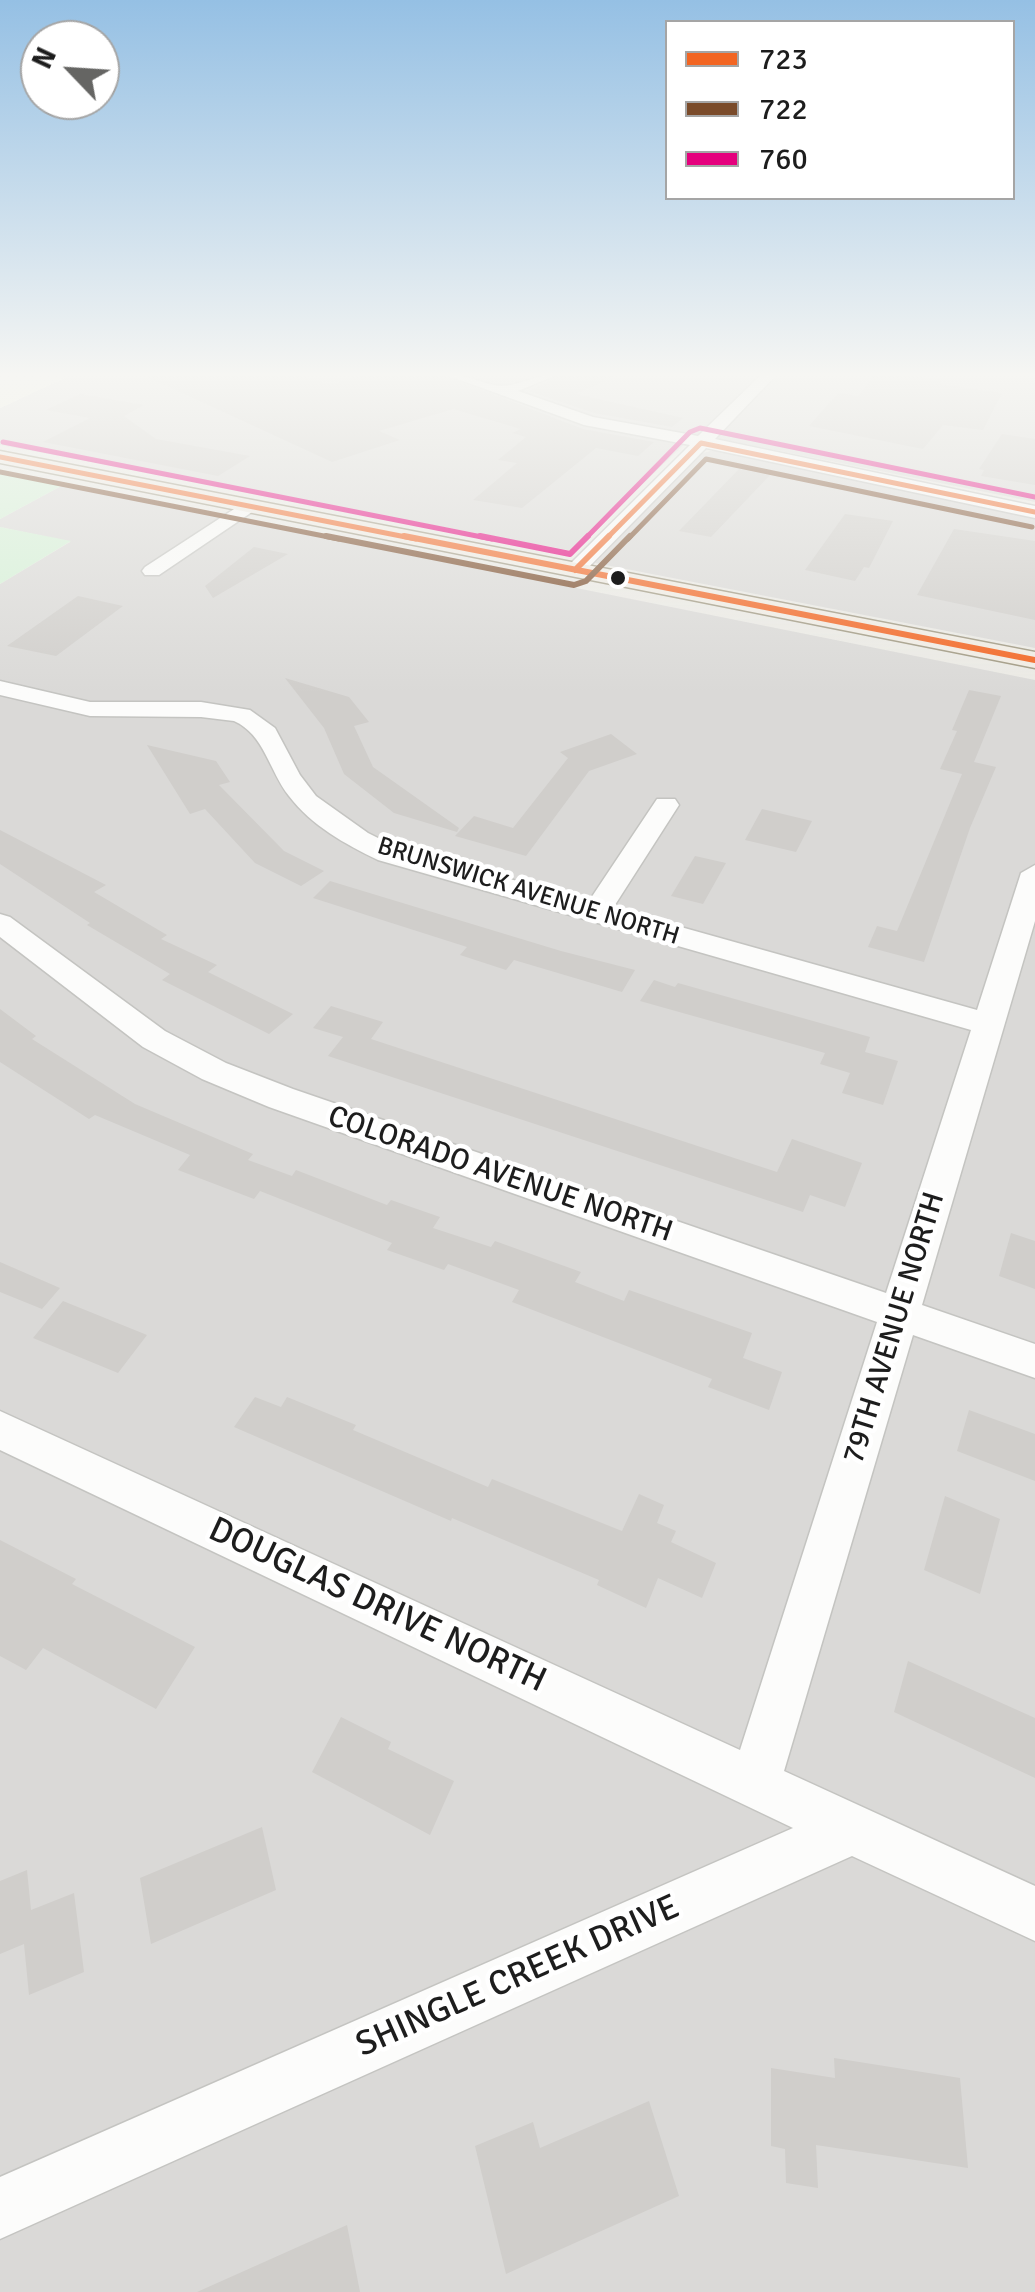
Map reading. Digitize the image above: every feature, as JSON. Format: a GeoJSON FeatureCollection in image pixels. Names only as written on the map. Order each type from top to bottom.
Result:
{"type":"FeatureCollection","features":[{"type":"Feature","properties":{"kind":"main road"},"geometry":{"type":"LineString","coordinates":[[119,481],[1035,660]]}},
{"type":"Feature","properties":{"kind":"street"},"geometry":{"type":"LineString","coordinates":[[576,570],[664,481]]}},
{"type":"Feature","properties":{"kind":"street"},"geometry":{"type":"LineString","coordinates":[[885,481],[1035,512]]}},
{"type":"Feature","properties":{"kind":"street"},"geometry":{"type":"LineString","coordinates":[[152,571],[248,506]]}},
{"type":"Feature","properties":{"kind":"street","name":"BRUNSWICK AVENUE NORTH"},"geometry":{"type":"LineString","coordinates":[[0,688],[85,709],[158,713],[218,710],[240,714],[267,732],[298,794],[350,836],[430,868],[989,1024]]}},
{"type":"Feature","properties":{"kind":"street"},"geometry":{"type":"LineString","coordinates":[[595,914],[666,805]]}},
{"type":"Feature","properties":{"kind":"street","name":"79TH AVENUE NORTH"},"geometry":{"type":"LineString","coordinates":[[755,1783],[1035,873]]}},
{"type":"Feature","properties":{"kind":"street","name":"COLORADO AVENUE NORTH"},"geometry":{"type":"LineString","coordinates":[[0,923],[154,1039],[214,1071],[280,1098],[1035,1360]]}},
{"type":"Feature","properties":{"kind":"street","name":"DOUGLAS DRIVE NORTH"},"geometry":{"type":"LineString","coordinates":[[0,1430],[852,1829]]}},
{"type":"Feature","properties":{"kind":"street"},"geometry":{"type":"LineString","coordinates":[[852,1829],[1035,1914]]}},
{"type":"Feature","properties":{"kind":"street","name":"SHINGLE CREEK DRIVE"},"geometry":{"type":"LineString","coordinates":[[0,2208],[852,1829]]}},
{"type":"Feature","properties":{"kind":"shaded area"},"geometry":{"type":"Polygon","coordinates":[[[194,481],[646,481],[573,551],[194,481]]]}},
{"type":"Feature","properties":{"kind":"shaded area"},"geometry":{"type":"Polygon","coordinates":[[[673,481],[862,481],[1035,517],[1035,648],[595,563],[673,481]]]}},
{"type":"Feature","properties":{"kind":"shaded area"},"geometry":{"type":"Polygon","coordinates":[[[930,481],[1035,481],[1035,502],[930,481]]]}},
{"type":"Feature","properties":{"kind":"shaded area"},"geometry":{"type":"Polygon","coordinates":[[[63,485],[1035,680],[1035,2292],[0,2292],[0,584],[70,542],[0,527],[0,519],[63,485]]]}},
{"type":"Feature","properties":{"kind":"green space"},"geometry":{"type":"Polygon","coordinates":[[[0,481],[63,485],[0,519],[0,481]]]}},
{"type":"Feature","properties":{"kind":"green space"},"geometry":{"type":"Polygon","coordinates":[[[0,527],[71,541],[0,584],[0,527]]]}},
{"type":"Feature","properties":{"kind":"building"},"geometry":{"type":"Polygon","coordinates":[[[496,481],[555,481],[522,508],[473,500],[496,481]]]}},
{"type":"Feature","properties":{"kind":"building"},"geometry":{"type":"Polygon","coordinates":[[[727,481],[764,481],[711,537],[679,531],[727,481]]]}},
{"type":"Feature","properties":{"kind":"building"},"geometry":{"type":"Polygon","coordinates":[[[845,514],[893,521],[869,568],[864,567],[855,581],[805,570],[845,514]]]}},
{"type":"Feature","properties":{"kind":"building"},"geometry":{"type":"Polygon","coordinates":[[[954,529],[1035,541],[1035,620],[917,595],[954,529]]]}},
{"type":"Feature","properties":{"kind":"building"},"geometry":{"type":"Polygon","coordinates":[[[254,547],[288,554],[213,598],[205,586],[254,547]]]}},
{"type":"Feature","properties":{"kind":"building"},"geometry":{"type":"Polygon","coordinates":[[[78,596],[123,606],[56,656],[7,646],[78,596]]]}},
{"type":"Feature","properties":{"kind":"building"},"geometry":{"type":"Polygon","coordinates":[[[285,678],[349,697],[369,722],[354,726],[373,767],[459,828],[457,832],[394,813],[344,774],[324,728],[285,678]]]}},
{"type":"Feature","properties":{"kind":"building"},"geometry":{"type":"Polygon","coordinates":[[[969,690],[1001,696],[974,762],[996,767],[970,828],[924,962],[868,947],[877,926],[897,931],[962,774],[940,769],[969,690]]]}},
{"type":"Feature","properties":{"kind":"building"},"geometry":{"type":"Polygon","coordinates":[[[611,734],[637,754],[589,771],[526,856],[455,836],[474,816],[513,828],[568,758],[560,752],[611,734]]]}},
{"type":"Feature","properties":{"kind":"building"},"geometry":{"type":"Polygon","coordinates":[[[147,745],[216,761],[230,782],[219,785],[284,851],[324,871],[301,886],[255,863],[205,809],[190,814],[147,745]]]}},
{"type":"Feature","properties":{"kind":"building"},"geometry":{"type":"Polygon","coordinates":[[[762,809],[812,821],[796,852],[745,840],[762,809]]]}},
{"type":"Feature","properties":{"kind":"building"},"geometry":{"type":"Polygon","coordinates":[[[0,830],[106,885],[94,892],[167,935],[161,939],[217,965],[208,972],[293,1014],[269,1034],[162,980],[170,974],[87,925],[90,923],[0,864],[0,830]]]}},
{"type":"Feature","properties":{"kind":"building"},"geometry":{"type":"Polygon","coordinates":[[[695,856],[726,863],[703,904],[671,896],[695,856]]]}},
{"type":"Feature","properties":{"kind":"building"},"geometry":{"type":"Polygon","coordinates":[[[330,881],[635,970],[622,992],[514,960],[506,970],[460,955],[467,947],[313,898],[330,881]]]}},
{"type":"Feature","properties":{"kind":"building"},"geometry":{"type":"Polygon","coordinates":[[[654,980],[675,987],[678,983],[870,1037],[865,1052],[898,1061],[883,1105],[842,1093],[850,1073],[820,1064],[825,1053],[640,1001],[654,980]]]}},
{"type":"Feature","properties":{"kind":"building"},"geometry":{"type":"Polygon","coordinates":[[[331,1006],[383,1022],[371,1039],[777,1172],[792,1139],[862,1163],[845,1207],[810,1195],[803,1212],[328,1056],[343,1037],[313,1028],[331,1006]]]}},
{"type":"Feature","properties":{"kind":"building"},"geometry":{"type":"Polygon","coordinates":[[[0,1009],[36,1036],[32,1039],[135,1104],[253,1154],[248,1160],[292,1176],[296,1170],[387,1205],[391,1200],[440,1217],[433,1228],[491,1247],[495,1241],[581,1272],[575,1282],[624,1301],[629,1290],[752,1333],[743,1358],[782,1372],[769,1410],[708,1387],[712,1379],[512,1302],[519,1290],[448,1264],[444,1270],[387,1250],[392,1243],[260,1191],[254,1199],[178,1170],[190,1155],[95,1115],[89,1119],[0,1062],[0,1009]]]}},
{"type":"Feature","properties":{"kind":"building"},"geometry":{"type":"Polygon","coordinates":[[[1011,1233],[1035,1241],[1035,1289],[999,1276],[1011,1233]]]}},
{"type":"Feature","properties":{"kind":"building"},"geometry":{"type":"Polygon","coordinates":[[[0,1262],[60,1288],[42,1309],[0,1292],[0,1262]]]}},
{"type":"Feature","properties":{"kind":"building"},"geometry":{"type":"Polygon","coordinates":[[[63,1301],[147,1335],[118,1373],[33,1338],[63,1301]]]}},
{"type":"Feature","properties":{"kind":"building"},"geometry":{"type":"Polygon","coordinates":[[[255,1397],[281,1407],[287,1397],[356,1425],[353,1430],[488,1487],[492,1479],[622,1531],[639,1494],[664,1505],[657,1523],[676,1531],[671,1542],[716,1563],[702,1598],[658,1578],[646,1608],[597,1585],[599,1580],[234,1427],[255,1397]]]}},
{"type":"Feature","properties":{"kind":"building"},"geometry":{"type":"Polygon","coordinates":[[[969,1410],[1035,1434],[1035,1481],[957,1451],[969,1410]]]}},
{"type":"Feature","properties":{"kind":"building"},"geometry":{"type":"Polygon","coordinates":[[[945,1496],[1000,1519],[980,1594],[924,1570],[945,1496]]]}},
{"type":"Feature","properties":{"kind":"building"},"geometry":{"type":"Polygon","coordinates":[[[0,1540],[76,1579],[72,1584],[195,1647],[156,1709],[43,1648],[26,1670],[0,1656],[0,1540]]]}},
{"type":"Feature","properties":{"kind":"building"},"geometry":{"type":"Polygon","coordinates":[[[908,1661],[1035,1718],[1035,1778],[894,1712],[908,1661]]]}},
{"type":"Feature","properties":{"kind":"building"},"geometry":{"type":"Polygon","coordinates":[[[341,1717],[391,1742],[388,1749],[454,1781],[430,1835],[312,1772],[341,1717]]]}},
{"type":"Feature","properties":{"kind":"building"},"geometry":{"type":"Polygon","coordinates":[[[262,1827],[276,1890],[151,1944],[140,1878],[262,1827]]]}},
{"type":"Feature","properties":{"kind":"building"},"geometry":{"type":"Polygon","coordinates":[[[27,1870],[31,1910],[74,1893],[84,1972],[29,1995],[24,1944],[0,1954],[0,1881],[27,1870]]]}},
{"type":"Feature","properties":{"kind":"building"},"geometry":{"type":"Polygon","coordinates":[[[834,2058],[960,2078],[968,2168],[816,2145],[818,2188],[786,2183],[785,2149],[771,2146],[771,2068],[835,2078],[834,2058]]]}},
{"type":"Feature","properties":{"kind":"building"},"geometry":{"type":"Polygon","coordinates":[[[649,2101],[679,2196],[506,2274],[475,2146],[533,2122],[540,2148],[649,2101]]]}},
{"type":"Feature","properties":{"kind":"building"},"geometry":{"type":"Polygon","coordinates":[[[347,2225],[360,2292],[197,2292],[347,2225]]]}},
{"type":"Feature","properties":{"kind":"transit line","name":"722"},"geometry":{"type":"LineString","coordinates":[[46,481],[574,585],[586,581],[684,481]]}},
{"type":"Feature","properties":{"kind":"transit line","name":"723"},"geometry":{"type":"LineString","coordinates":[[122,481],[1035,660]]}},
{"type":"Feature","properties":{"kind":"transit line","name":"760"},"geometry":{"type":"LineString","coordinates":[[200,481],[570,554],[642,481]]}},
{"type":"Feature","properties":{"kind":"transit line","name":"723"},"geometry":{"type":"LineString","coordinates":[[575,570],[663,481]]}},
{"type":"Feature","properties":{"kind":"transit line","name":"722"},"geometry":{"type":"LineString","coordinates":[[811,481],[1032,527]]}},
{"type":"Feature","properties":{"kind":"transit line","name":"723"},"geometry":{"type":"LineString","coordinates":[[885,481],[1035,512]]}},
{"type":"Feature","properties":{"kind":"transit line","name":"760"},"geometry":{"type":"LineString","coordinates":[[957,481],[1035,497]]}}]}
